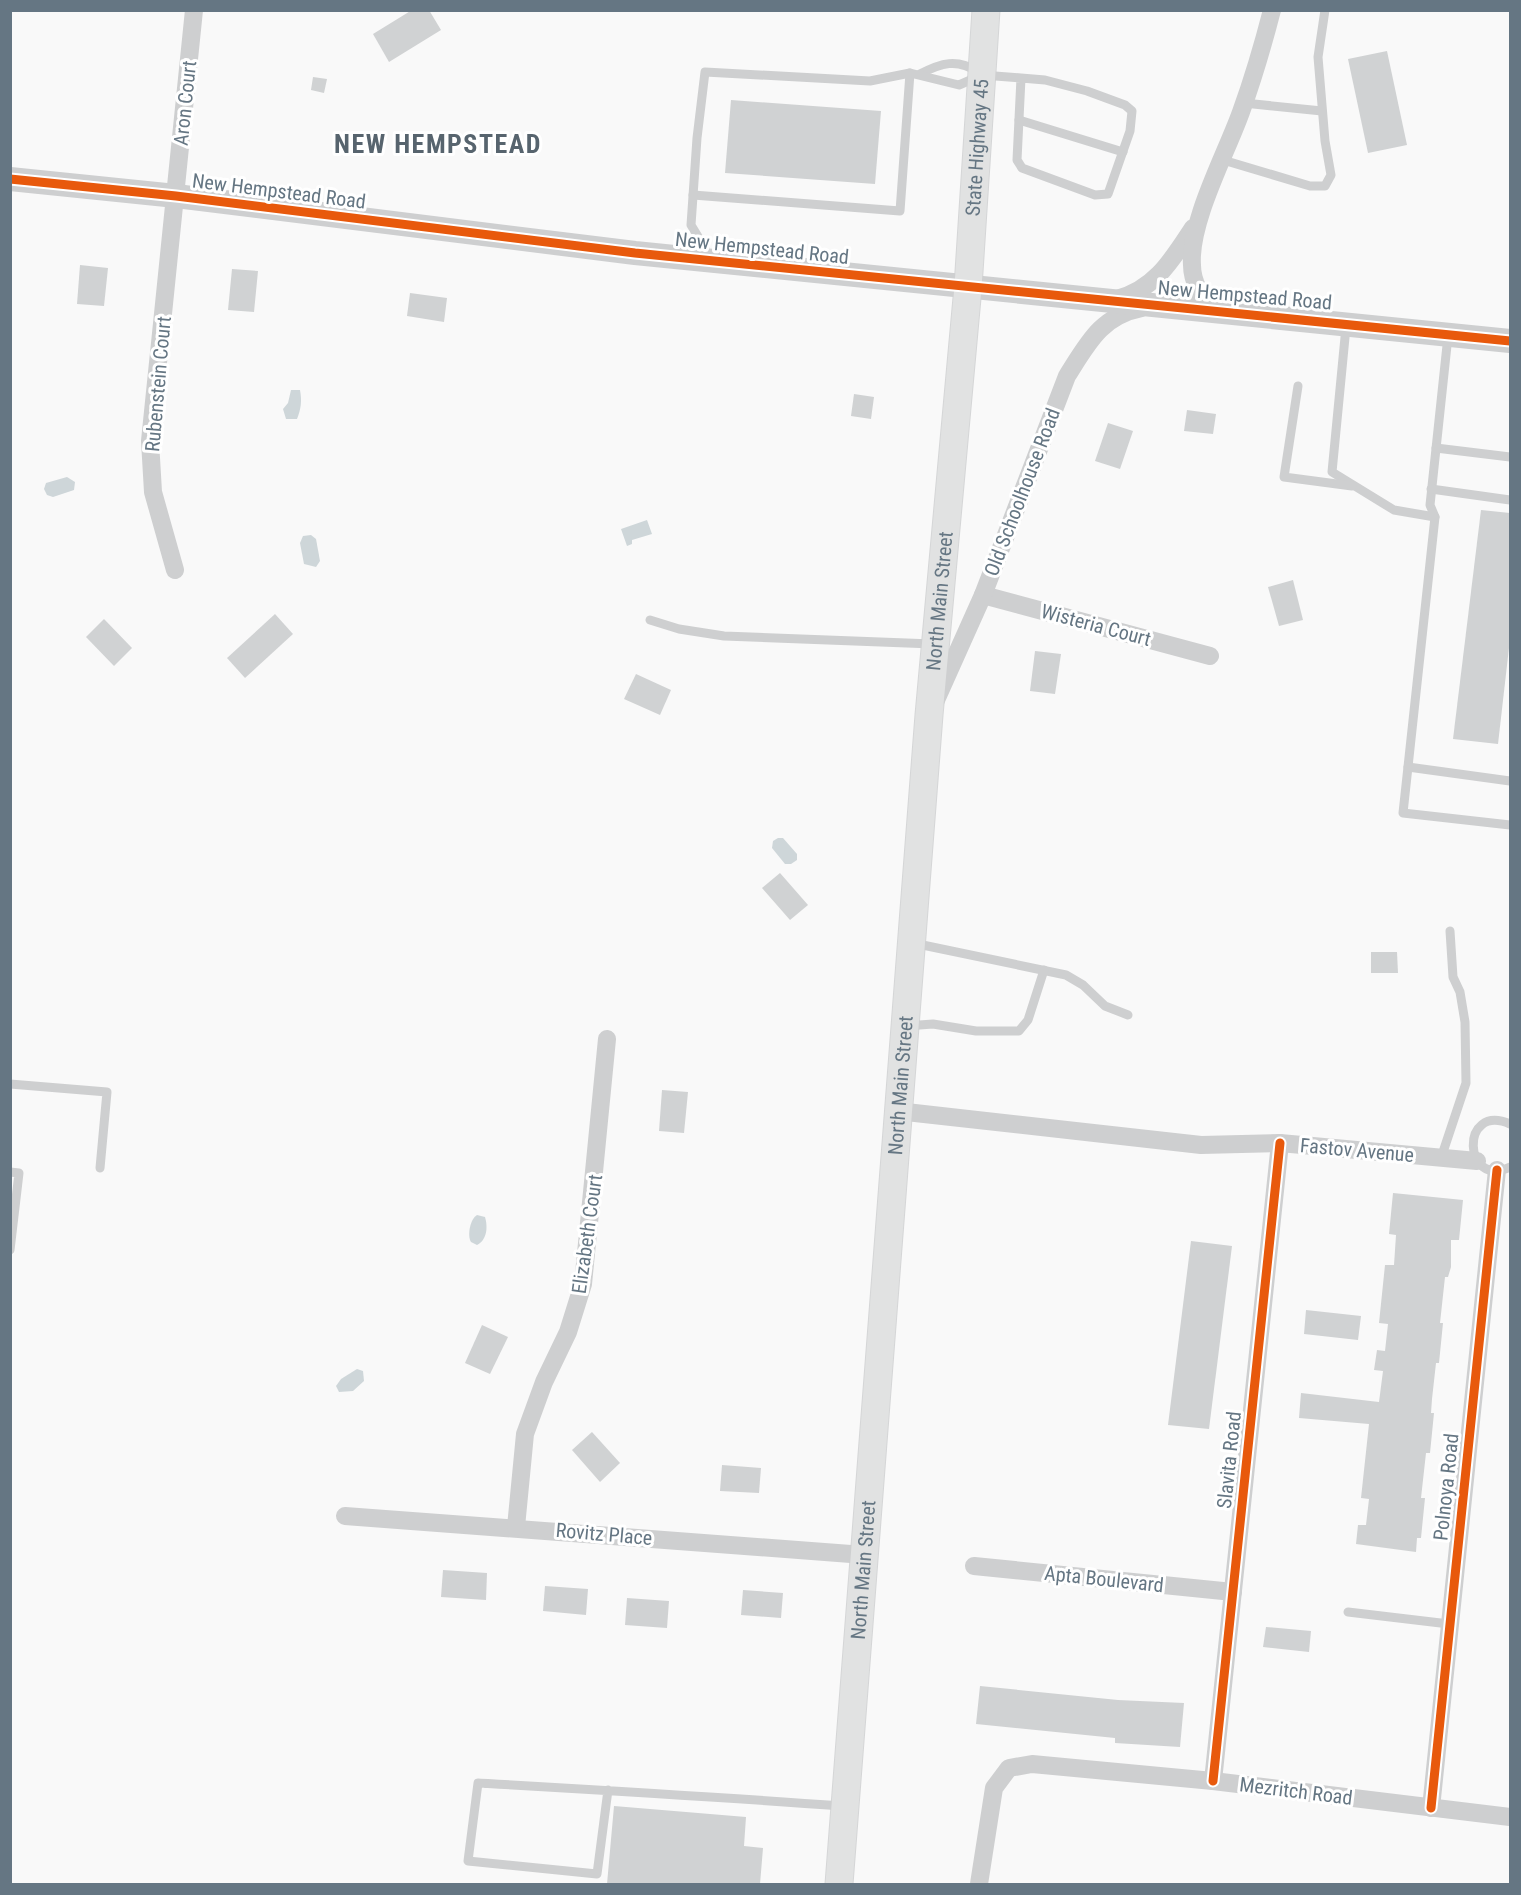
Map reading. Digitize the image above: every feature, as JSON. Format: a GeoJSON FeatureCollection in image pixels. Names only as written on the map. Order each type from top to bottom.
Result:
{"type":"FeatureCollection","features":[{"type":"Feature","properties":{"kind":"main road","name":"State Highway 45"},"geometry":{"type":"LineString","coordinates":[[968,287],[986,10]]}},
{"type":"Feature","properties":{"kind":"main road","name":"North Main Street"},"geometry":{"type":"LineString","coordinates":[[839,1884],[897,1111],[935,644],[968,287]]}},
{"type":"Feature","properties":{"kind":"street","name":"Aron Court"},"geometry":{"type":"LineString","coordinates":[[176,196],[194,10]]}},
{"type":"Feature","properties":{"kind":"street"},"geometry":{"type":"LineString","coordinates":[[1212,311],[1199,292],[1191,267],[1193,244],[1201,216],[1244,103],[1272,10]]}},
{"type":"Feature","properties":{"kind":"street","name":"New Hempstead Road"},"geometry":{"type":"LineString","coordinates":[[10,179],[176,196],[624,252],[1108,302],[1346,322],[1510,341]]}},
{"type":"Feature","properties":{"kind":"street","name":"Rubenstein Court"},"geometry":{"type":"LineString","coordinates":[[175,570],[153,492],[150,441],[176,196]]}},
{"type":"Feature","properties":{"kind":"street"},"geometry":{"type":"LineString","coordinates":[[1108,302],[1143,291],[1180,248],[1201,216]]}},
{"type":"Feature","properties":{"kind":"street","name":"Old Schoolhouse Road"},"geometry":{"type":"LineString","coordinates":[[929,715],[983,595],[1067,376],[1087,344],[1108,320],[1126,311],[1154,305]]}},
{"type":"Feature","properties":{"kind":"street","name":"Wisteria Court"},"geometry":{"type":"LineString","coordinates":[[983,595],[1210,656]]}},
{"type":"Feature","properties":{"kind":"street","name":"Elizabeth Court"},"geometry":{"type":"LineString","coordinates":[[516,1527],[525,1434],[544,1382],[568,1332],[583,1284],[607,1039]]}},
{"type":"Feature","properties":{"kind":"street","name":"Fastov Avenue"},"geometry":{"type":"LineString","coordinates":[[897,1111],[1201,1145],[1280,1143],[1477,1161]]}},
{"type":"Feature","properties":{"kind":"street","name":"Slavita Road"},"geometry":{"type":"LineString","coordinates":[[1213,1781],[1280,1143]]}},
{"type":"Feature","properties":{"kind":"street","name":"Polnoya Road"},"geometry":{"type":"LineString","coordinates":[[1431,1808],[1449,1624],[1504,1168]]}},
{"type":"Feature","properties":{"kind":"street","name":"Rovitz Place"},"geometry":{"type":"LineString","coordinates":[[345,1516],[516,1527],[864,1555]]}},
{"type":"Feature","properties":{"kind":"street","name":"Apta Boulevard"},"geometry":{"type":"LineString","coordinates":[[974,1566],[1233,1592]]}},
{"type":"Feature","properties":{"kind":"street","name":"Mezritch Road"},"geometry":{"type":"LineString","coordinates":[[979,1884],[994,1788],[1009,1768],[1032,1764],[1213,1781],[1510,1817]]}},
{"type":"Feature","properties":{"kind":"lane"},"geometry":{"type":"LineString","coordinates":[[1222,160],[1310,186],[1325,186],[1331,175],[1322,111],[1318,57],[1325,10]]}},
{"type":"Feature","properties":{"kind":"lane"},"geometry":{"type":"LineString","coordinates":[[704,259],[705,248],[691,225],[705,72],[870,81],[915,74],[935,66],[964,63],[982,75]]}},
{"type":"Feature","properties":{"kind":"lane"},"geometry":{"type":"LineString","coordinates":[[915,74],[959,84],[982,75],[1021,78],[1056,83],[1125,105],[1132,111],[1130,131],[1108,194],[1095,195],[1022,168],[1017,160],[1021,78]]}},
{"type":"Feature","properties":{"kind":"lane"},"geometry":{"type":"LineString","coordinates":[[693,195],[900,211],[915,74]]}},
{"type":"Feature","properties":{"kind":"lane"},"geometry":{"type":"LineString","coordinates":[[1244,103],[1322,111]]}},
{"type":"Feature","properties":{"kind":"lane"},"geometry":{"type":"LineString","coordinates":[[1019,120],[1123,152]]}},
{"type":"Feature","properties":{"kind":"lane"},"geometry":{"type":"LineString","coordinates":[[1346,322],[1332,472],[1360,487],[1394,510],[1435,517]]}},
{"type":"Feature","properties":{"kind":"lane"},"geometry":{"type":"LineString","coordinates":[[1448,333],[1431,489],[1430,505],[1435,517],[1403,813],[1510,825]]}},
{"type":"Feature","properties":{"kind":"lane"},"geometry":{"type":"LineString","coordinates":[[1298,386],[1284,477],[1360,487]]}},
{"type":"Feature","properties":{"kind":"lane"},"geometry":{"type":"LineString","coordinates":[[1436,448],[1510,457]]}},
{"type":"Feature","properties":{"kind":"lane"},"geometry":{"type":"LineString","coordinates":[[1431,489],[1510,500]]}},
{"type":"Feature","properties":{"kind":"lane"},"geometry":{"type":"LineString","coordinates":[[650,620],[679,629],[724,636],[935,644]]}},
{"type":"Feature","properties":{"kind":"lane"},"geometry":{"type":"LineString","coordinates":[[1408,767],[1510,781]]}},
{"type":"Feature","properties":{"kind":"lane"},"geometry":{"type":"LineString","coordinates":[[1442,1158],[1466,1083],[1465,1022],[1460,992],[1453,977],[1450,931]]}},
{"type":"Feature","properties":{"kind":"lane"},"geometry":{"type":"LineString","coordinates":[[911,943],[1066,975],[1083,985],[1106,1006],[1128,1015]]}},
{"type":"Feature","properties":{"kind":"lane"},"geometry":{"type":"LineString","coordinates":[[904,1026],[933,1024],[976,1031],[1018,1031],[1028,1020],[1044,970]]}},
{"type":"Feature","properties":{"kind":"lane"},"geometry":{"type":"LineString","coordinates":[[10,1084],[107,1092],[100,1168]]}},
{"type":"Feature","properties":{"kind":"lane"},"geometry":{"type":"LineString","coordinates":[[1504,1168],[1489,1169],[1477,1161],[1472,1143],[1479,1128],[1495,1120],[1510,1124]]}},
{"type":"Feature","properties":{"kind":"lane"},"geometry":{"type":"LineString","coordinates":[[10,1172],[19,1173],[10,1250]]}},
{"type":"Feature","properties":{"kind":"lane"},"geometry":{"type":"LineString","coordinates":[[1348,1612],[1449,1624]]}},
{"type":"Feature","properties":{"kind":"lane"},"geometry":{"type":"LineString","coordinates":[[608,1790],[597,1874],[468,1861],[478,1783],[608,1790],[844,1806]]}},
{"type":"Feature","properties":{"kind":"shaded area"},"geometry":{"type":"Polygon","coordinates":[[[291,390],[300,390],[301,405],[297,419],[286,419],[283,409],[288,403],[291,390]]]}},
{"type":"Feature","properties":{"kind":"shaded area"},"geometry":{"type":"Polygon","coordinates":[[[67,477],[75,482],[74,490],[53,497],[47,495],[44,489],[46,483],[67,477]]]}},
{"type":"Feature","properties":{"kind":"shaded area"},"geometry":{"type":"Polygon","coordinates":[[[647,520],[652,534],[632,540],[632,544],[627,546],[621,529],[647,520]]]}},
{"type":"Feature","properties":{"kind":"shaded area"},"geometry":{"type":"Polygon","coordinates":[[[311,535],[316,539],[320,561],[316,567],[304,564],[300,543],[303,536],[311,535]]]}},
{"type":"Feature","properties":{"kind":"shaded area"},"geometry":{"type":"Polygon","coordinates":[[[783,838],[797,854],[797,860],[791,864],[785,864],[772,848],[773,841],[783,838]]]}},
{"type":"Feature","properties":{"kind":"shaded area"},"geometry":{"type":"Polygon","coordinates":[[[477,1215],[485,1217],[486,1229],[485,1237],[477,1245],[471,1242],[469,1236],[471,1224],[477,1215]]]}},
{"type":"Feature","properties":{"kind":"shaded area"},"geometry":{"type":"Polygon","coordinates":[[[357,1369],[363,1371],[364,1381],[353,1391],[339,1392],[336,1386],[341,1379],[357,1369]]]}},
{"type":"Feature","properties":{"kind":"building"},"geometry":{"type":"Polygon","coordinates":[[[412,10],[429,10],[441,30],[389,62],[373,34],[412,10]]]}},
{"type":"Feature","properties":{"kind":"building"},"geometry":{"type":"Polygon","coordinates":[[[1387,51],[1407,145],[1368,153],[1348,59],[1387,51]]]}},
{"type":"Feature","properties":{"kind":"building"},"geometry":{"type":"Polygon","coordinates":[[[313,77],[327,79],[324,93],[311,90],[313,77]]]}},
{"type":"Feature","properties":{"kind":"building"},"geometry":{"type":"Polygon","coordinates":[[[731,100],[881,111],[875,184],[725,173],[731,100]]]}},
{"type":"Feature","properties":{"kind":"building"},"geometry":{"type":"Polygon","coordinates":[[[80,265],[108,268],[104,306],[77,304],[80,265]]]}},
{"type":"Feature","properties":{"kind":"building"},"geometry":{"type":"Polygon","coordinates":[[[232,269],[258,271],[254,312],[228,310],[232,269]]]}},
{"type":"Feature","properties":{"kind":"building"},"geometry":{"type":"Polygon","coordinates":[[[410,293],[447,298],[444,322],[407,316],[410,293]]]}},
{"type":"Feature","properties":{"kind":"building"},"geometry":{"type":"Polygon","coordinates":[[[854,394],[874,397],[871,419],[851,416],[854,394]]]}},
{"type":"Feature","properties":{"kind":"building"},"geometry":{"type":"Polygon","coordinates":[[[1187,410],[1216,414],[1213,434],[1184,431],[1187,410]]]}},
{"type":"Feature","properties":{"kind":"building"},"geometry":{"type":"Polygon","coordinates":[[[1108,423],[1133,431],[1120,469],[1095,461],[1108,423]]]}},
{"type":"Feature","properties":{"kind":"building"},"geometry":{"type":"Polygon","coordinates":[[[1481,510],[1510,513],[1510,639],[1498,744],[1453,739],[1481,510]]]}},
{"type":"Feature","properties":{"kind":"building"},"geometry":{"type":"Polygon","coordinates":[[[1293,580],[1303,620],[1279,626],[1268,587],[1293,580]]]}},
{"type":"Feature","properties":{"kind":"building"},"geometry":{"type":"Polygon","coordinates":[[[275,614],[293,634],[245,678],[227,658],[275,614]]]}},
{"type":"Feature","properties":{"kind":"building"},"geometry":{"type":"Polygon","coordinates":[[[104,619],[132,648],[114,666],[86,637],[104,619]]]}},
{"type":"Feature","properties":{"kind":"building"},"geometry":{"type":"Polygon","coordinates":[[[1035,651],[1061,654],[1055,694],[1030,691],[1035,651]]]}},
{"type":"Feature","properties":{"kind":"building"},"geometry":{"type":"Polygon","coordinates":[[[636,674],[671,690],[660,715],[624,699],[636,674]]]}},
{"type":"Feature","properties":{"kind":"building"},"geometry":{"type":"Polygon","coordinates":[[[780,873],[808,905],[790,920],[762,888],[780,873]]]}},
{"type":"Feature","properties":{"kind":"building"},"geometry":{"type":"Polygon","coordinates":[[[1371,952],[1397,952],[1398,973],[1371,973],[1371,952]]]}},
{"type":"Feature","properties":{"kind":"building"},"geometry":{"type":"Polygon","coordinates":[[[662,1090],[688,1092],[684,1133],[659,1131],[662,1090]]]}},
{"type":"Feature","properties":{"kind":"building"},"geometry":{"type":"Polygon","coordinates":[[[1393,1193],[1463,1200],[1459,1240],[1451,1240],[1451,1267],[1448,1277],[1445,1277],[1439,1363],[1436,1363],[1432,1399],[1431,1413],[1434,1413],[1430,1453],[1426,1453],[1421,1498],[1425,1498],[1421,1538],[1417,1538],[1416,1552],[1356,1544],[1358,1525],[1366,1525],[1369,1499],[1361,1498],[1369,1424],[1299,1418],[1301,1393],[1379,1402],[1383,1371],[1374,1370],[1377,1350],[1385,1351],[1388,1324],[1379,1323],[1385,1265],[1394,1265],[1396,1235],[1389,1234],[1393,1193]]]}},
{"type":"Feature","properties":{"kind":"building"},"geometry":{"type":"Polygon","coordinates":[[[1191,1241],[1232,1246],[1209,1429],[1168,1425],[1191,1241]]]}},
{"type":"Feature","properties":{"kind":"building"},"geometry":{"type":"Polygon","coordinates":[[[1306,1310],[1361,1316],[1358,1340],[1304,1334],[1306,1310]]]}},
{"type":"Feature","properties":{"kind":"building"},"geometry":{"type":"Polygon","coordinates":[[[482,1325],[508,1337],[490,1374],[465,1363],[482,1325]]]}},
{"type":"Feature","properties":{"kind":"building"},"geometry":{"type":"Polygon","coordinates":[[[592,1432],[620,1463],[600,1482],[572,1450],[592,1432]]]}},
{"type":"Feature","properties":{"kind":"building"},"geometry":{"type":"Polygon","coordinates":[[[722,1465],[761,1468],[759,1493],[720,1491],[722,1465]]]}},
{"type":"Feature","properties":{"kind":"building"},"geometry":{"type":"Polygon","coordinates":[[[443,1570],[487,1573],[486,1600],[441,1597],[443,1570]]]}},
{"type":"Feature","properties":{"kind":"building"},"geometry":{"type":"Polygon","coordinates":[[[545,1586],[588,1589],[586,1615],[543,1611],[545,1586]]]}},
{"type":"Feature","properties":{"kind":"building"},"geometry":{"type":"Polygon","coordinates":[[[743,1590],[783,1593],[781,1618],[741,1615],[743,1590]]]}},
{"type":"Feature","properties":{"kind":"building"},"geometry":{"type":"Polygon","coordinates":[[[627,1598],[669,1601],[667,1628],[625,1625],[627,1598]]]}},
{"type":"Feature","properties":{"kind":"building"},"geometry":{"type":"Polygon","coordinates":[[[1266,1627],[1311,1631],[1309,1652],[1263,1647],[1266,1627]]]}},
{"type":"Feature","properties":{"kind":"building"},"geometry":{"type":"Polygon","coordinates":[[[980,1686],[1118,1700],[1184,1703],[1180,1747],[1115,1743],[1115,1738],[976,1724],[980,1686]]]}},
{"type":"Feature","properties":{"kind":"building"},"geometry":{"type":"Polygon","coordinates":[[[614,1806],[746,1817],[744,1846],[763,1848],[760,1884],[607,1884],[614,1806]]]}},
{"type":"Feature","properties":{"kind":"cycle path"},"geometry":{"type":"LineString","coordinates":[[10,179],[176,196],[635,253],[1510,341]]}},
{"type":"Feature","properties":{"kind":"cycle path"},"geometry":{"type":"LineString","coordinates":[[1213,1781],[1280,1143]]}},
{"type":"Feature","properties":{"kind":"cycle path"},"geometry":{"type":"LineString","coordinates":[[1431,1808],[1497,1170]]}},
{"type":"Feature","properties":{"kind":"district","name":"NEW HEMPSTEAD"},"geometry":{"type":"Point","coordinates":[438,144]}}]}
